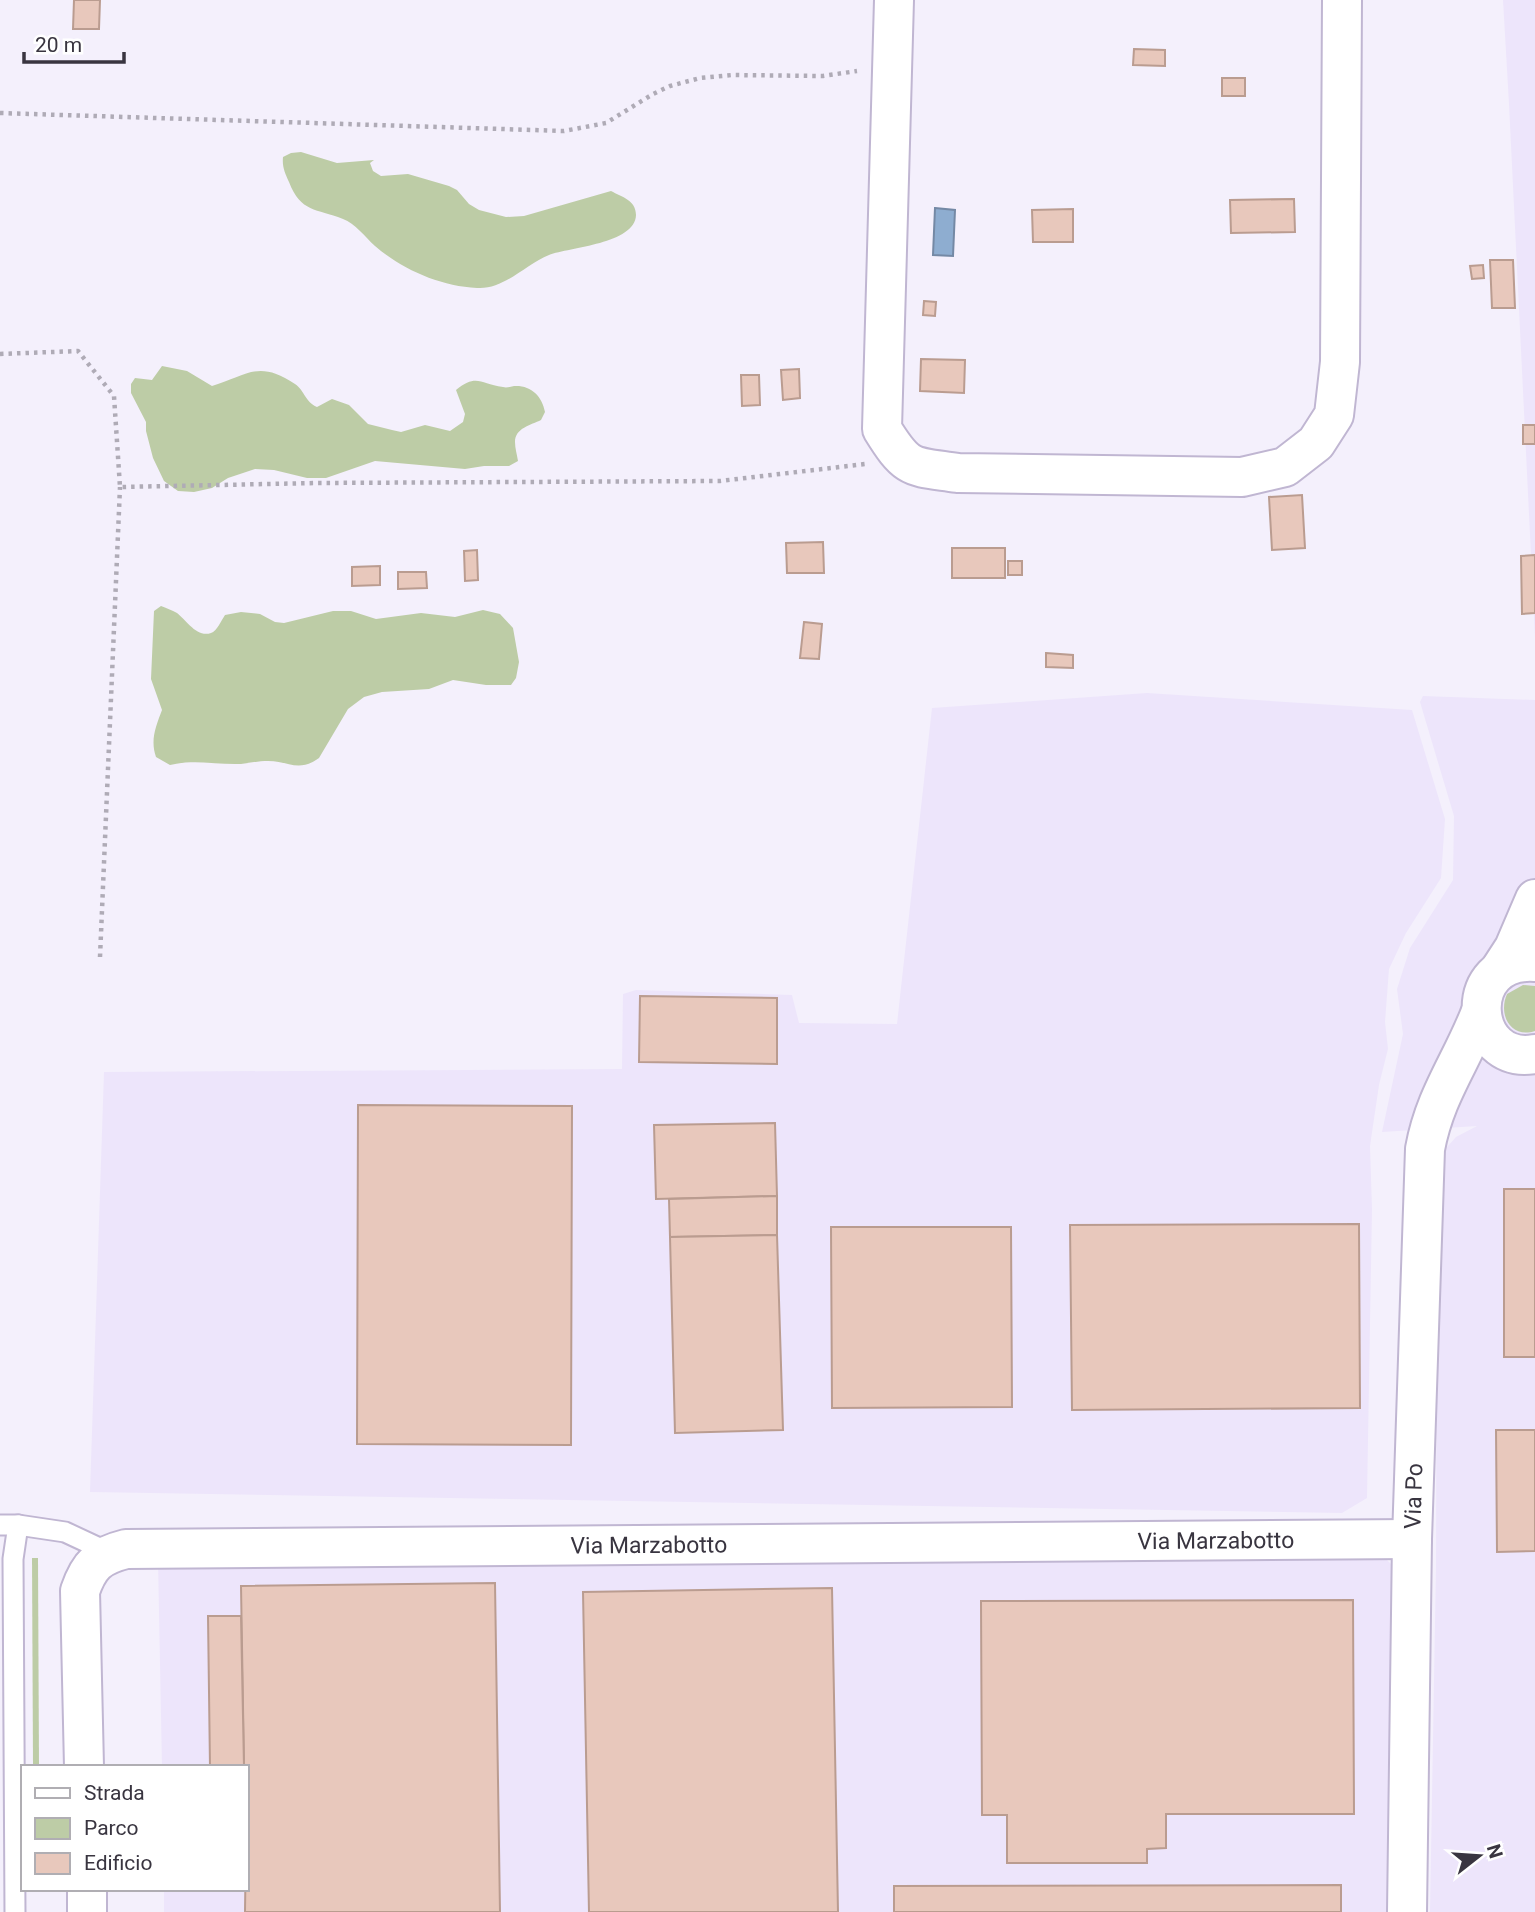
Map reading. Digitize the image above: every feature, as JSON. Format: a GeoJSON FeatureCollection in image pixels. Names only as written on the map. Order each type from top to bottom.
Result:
{"type":"FeatureCollection","features":[{"type":"Feature","properties":{"kind":"street"},"geometry":{"type":"LineString","coordinates":[[894,0],[882,429],[900,457],[915,467],[958,473],[1242,477],[1285,467],[1316,443],[1334,415],[1340,362],[1342,0]]}},
{"type":"Feature","properties":{"kind":"street","name":"Via Po"},"geometry":{"type":"LineString","coordinates":[[1407,1912],[1412,1539],[1425,1149],[1430,1120],[1480,1013],[1482,995],[1489,980],[1518,965],[1514,948],[1535,899]]}},
{"type":"Feature","properties":{"kind":"street"},"geometry":{"type":"LineString","coordinates":[[1480,1013],[1486,1031],[1497,1045],[1524,1054]]}},
{"type":"Feature","properties":{"kind":"street"},"geometry":{"type":"LineString","coordinates":[[1446,1082],[1468,1065],[1490,1056],[1524,1054]]}},
{"type":"Feature","properties":{"kind":"street","name":"Via Marzabotto"},"geometry":{"type":"LineString","coordinates":[[110,1553],[126,1549],[1412,1539]]}},
{"type":"Feature","properties":{"kind":"street"},"geometry":{"type":"LineString","coordinates":[[83,1765],[80,1591],[86,1573],[110,1553]]}},
{"type":"Feature","properties":{"kind":"street"},"geometry":{"type":"LineString","coordinates":[[87,1891],[87,1912]]}},
{"type":"Feature","properties":{"kind":"lane"},"geometry":{"type":"LineString","coordinates":[[15,1912],[13,1559],[9,1525],[65,1532],[110,1553]]}},
{"type":"Feature","properties":{"kind":"path"},"geometry":{"type":"LineString","coordinates":[[0,113],[564,131],[606,123],[653,94],[700,78],[732,75],[823,76],[892,63]]}},
{"type":"Feature","properties":{"kind":"path"},"geometry":{"type":"LineString","coordinates":[[0,354],[78,351],[114,396],[120,487],[100,957]]}},
{"type":"Feature","properties":{"kind":"path"},"geometry":{"type":"LineString","coordinates":[[120,487],[720,481],[872,463],[900,457]]}},
{"type":"Feature","properties":{"kind":"shaded area"},"geometry":{"type":"Polygon","coordinates":[[[1503,0],[1535,0],[1535,637],[1509,104],[1503,0]]]}},
{"type":"Feature","properties":{"kind":"shaded area"},"geometry":{"type":"Polygon","coordinates":[[[1147,693],[1412,710],[1445,819],[1441,878],[1406,933],[1389,969],[1385,1022],[1388,1049],[1379,1085],[1370,1146],[1372,1209],[1367,1498],[1342,1513],[90,1492],[104,1072],[622,1069],[623,994],[636,990],[792,995],[799,1023],[897,1024],[932,708],[1147,693]]]}},
{"type":"Feature","properties":{"kind":"shaded area"},"geometry":{"type":"Polygon","coordinates":[[[1423,696],[1535,700],[1535,1912],[1430,1912],[1436,1566],[1437,1158],[1456,1137],[1477,1126],[1382,1132],[1403,1034],[1397,989],[1410,948],[1453,880],[1454,816],[1420,702],[1423,696]]]}},
{"type":"Feature","properties":{"kind":"shaded area"},"geometry":{"type":"Polygon","coordinates":[[[1373,1546],[1395,1568],[1393,1912],[164,1912],[164,1891],[248,1891],[248,1765],[162,1765],[158,1560],[1373,1546]]]}},
{"type":"Feature","properties":{"kind":"green space"},"geometry":{"type":"Polygon","coordinates":[[[301,152],[337,163],[374,160],[370,163],[373,171],[381,176],[408,174],[449,186],[479,210],[506,217],[524,216],[611,191],[631,202],[636,215],[633,225],[614,238],[549,255],[506,281],[487,288],[463,287],[410,269],[386,255],[347,221],[304,204],[294,192],[283,164],[283,157],[301,152]]]}},
{"type":"Feature","properties":{"kind":"green space"},"geometry":{"type":"Polygon","coordinates":[[[162,366],[187,371],[212,386],[243,374],[271,372],[295,384],[317,407],[332,399],[349,405],[368,424],[401,432],[425,425],[450,431],[463,422],[465,414],[456,390],[474,381],[504,387],[526,387],[538,396],[545,412],[541,420],[518,433],[515,442],[518,461],[509,466],[465,469],[375,461],[326,478],[307,478],[274,470],[255,469],[228,478],[212,488],[194,492],[178,491],[164,481],[153,458],[146,422],[131,393],[131,384],[135,378],[152,380],[162,366]]]}},
{"type":"Feature","properties":{"kind":"green space"},"geometry":{"type":"Polygon","coordinates":[[[161,606],[177,613],[196,631],[206,634],[215,630],[225,615],[241,612],[260,614],[275,622],[284,623],[333,611],[351,611],[376,619],[421,613],[455,617],[483,610],[500,614],[513,628],[519,662],[516,678],[511,685],[486,685],[453,680],[429,689],[382,692],[364,697],[348,709],[319,758],[305,765],[268,761],[170,765],[156,757],[154,745],[162,710],[151,679],[154,611],[161,606]]]}},
{"type":"Feature","properties":{"kind":"green space"},"geometry":{"type":"Polygon","coordinates":[[[1523,985],[1535,986],[1535,1031],[1526,1033],[1508,1023],[1504,1009],[1507,994],[1523,985]]]}},
{"type":"Feature","properties":{"kind":"green space"},"geometry":{"type":"Polygon","coordinates":[[[32,1558],[38,1558],[39,1765],[33,1765],[32,1558]]]}},
{"type":"Feature","properties":{"kind":"water"},"geometry":{"type":"Polygon","coordinates":[[[935,208],[955,210],[953,256],[933,255],[935,208]]]}},
{"type":"Feature","properties":{"kind":"building"},"geometry":{"type":"Polygon","coordinates":[[[74,0],[100,0],[99,29],[73,29],[74,0]]]}},
{"type":"Feature","properties":{"kind":"building"},"geometry":{"type":"Polygon","coordinates":[[[1134,49],[1165,50],[1165,66],[1133,65],[1134,49]]]}},
{"type":"Feature","properties":{"kind":"building"},"geometry":{"type":"Polygon","coordinates":[[[1222,78],[1245,78],[1245,96],[1222,96],[1222,78]]]}},
{"type":"Feature","properties":{"kind":"building"},"geometry":{"type":"Polygon","coordinates":[[[1294,199],[1295,232],[1231,233],[1230,200],[1294,199]]]}},
{"type":"Feature","properties":{"kind":"building"},"geometry":{"type":"Polygon","coordinates":[[[1073,209],[1073,242],[1033,242],[1032,210],[1073,209]]]}},
{"type":"Feature","properties":{"kind":"building"},"geometry":{"type":"Polygon","coordinates":[[[1490,260],[1513,260],[1515,308],[1492,308],[1490,260]]]}},
{"type":"Feature","properties":{"kind":"building"},"geometry":{"type":"Polygon","coordinates":[[[1483,265],[1484,278],[1472,279],[1470,266],[1483,265]]]}},
{"type":"Feature","properties":{"kind":"building"},"geometry":{"type":"Polygon","coordinates":[[[924,301],[936,302],[935,316],[923,315],[924,301]]]}},
{"type":"Feature","properties":{"kind":"building"},"geometry":{"type":"Polygon","coordinates":[[[921,359],[965,360],[964,393],[920,391],[921,359]]]}},
{"type":"Feature","properties":{"kind":"building"},"geometry":{"type":"Polygon","coordinates":[[[799,369],[800,398],[783,400],[781,370],[799,369]]]}},
{"type":"Feature","properties":{"kind":"building"},"geometry":{"type":"Polygon","coordinates":[[[741,375],[759,375],[760,405],[742,406],[741,375]]]}},
{"type":"Feature","properties":{"kind":"building"},"geometry":{"type":"Polygon","coordinates":[[[1523,425],[1535,425],[1535,444],[1523,444],[1523,425]]]}},
{"type":"Feature","properties":{"kind":"building"},"geometry":{"type":"Polygon","coordinates":[[[1302,495],[1305,548],[1272,550],[1269,497],[1302,495]]]}},
{"type":"Feature","properties":{"kind":"building"},"geometry":{"type":"Polygon","coordinates":[[[823,542],[824,573],[787,573],[786,543],[823,542]]]}},
{"type":"Feature","properties":{"kind":"building"},"geometry":{"type":"Polygon","coordinates":[[[952,548],[1005,548],[1005,578],[952,578],[952,548]]]}},
{"type":"Feature","properties":{"kind":"building"},"geometry":{"type":"Polygon","coordinates":[[[477,550],[478,580],[465,581],[464,551],[477,550]]]}},
{"type":"Feature","properties":{"kind":"building"},"geometry":{"type":"Polygon","coordinates":[[[1535,555],[1535,613],[1522,614],[1521,556],[1535,555]]]}},
{"type":"Feature","properties":{"kind":"building"},"geometry":{"type":"Polygon","coordinates":[[[1008,561],[1022,561],[1022,575],[1008,575],[1008,561]]]}},
{"type":"Feature","properties":{"kind":"building"},"geometry":{"type":"Polygon","coordinates":[[[380,566],[380,585],[352,586],[352,567],[380,566]]]}},
{"type":"Feature","properties":{"kind":"building"},"geometry":{"type":"Polygon","coordinates":[[[398,572],[426,572],[427,588],[398,589],[398,572]]]}},
{"type":"Feature","properties":{"kind":"building"},"geometry":{"type":"Polygon","coordinates":[[[804,622],[822,624],[819,659],[800,658],[804,622]]]}},
{"type":"Feature","properties":{"kind":"building"},"geometry":{"type":"Polygon","coordinates":[[[1046,653],[1073,655],[1073,668],[1046,667],[1046,653]]]}},
{"type":"Feature","properties":{"kind":"building"},"geometry":{"type":"Polygon","coordinates":[[[640,996],[777,998],[777,1064],[639,1062],[640,996]]]}},
{"type":"Feature","properties":{"kind":"building"},"geometry":{"type":"Polygon","coordinates":[[[358,1105],[572,1106],[571,1445],[357,1444],[358,1105]]]}},
{"type":"Feature","properties":{"kind":"building"},"geometry":{"type":"Polygon","coordinates":[[[775,1123],[777,1196],[656,1199],[654,1125],[775,1123]]]}},
{"type":"Feature","properties":{"kind":"building"},"geometry":{"type":"Polygon","coordinates":[[[1504,1189],[1535,1189],[1535,1357],[1504,1357],[1504,1189]]]}},
{"type":"Feature","properties":{"kind":"building"},"geometry":{"type":"Polygon","coordinates":[[[777,1196],[777,1235],[670,1237],[669,1199],[777,1196]]]}},
{"type":"Feature","properties":{"kind":"building"},"geometry":{"type":"Polygon","coordinates":[[[1359,1224],[1360,1408],[1072,1410],[1070,1225],[1359,1224]]]}},
{"type":"Feature","properties":{"kind":"building"},"geometry":{"type":"Polygon","coordinates":[[[831,1227],[1011,1227],[1012,1407],[832,1408],[831,1227]]]}},
{"type":"Feature","properties":{"kind":"building"},"geometry":{"type":"Polygon","coordinates":[[[777,1235],[783,1430],[675,1433],[670,1237],[777,1235]]]}},
{"type":"Feature","properties":{"kind":"building"},"geometry":{"type":"Polygon","coordinates":[[[1496,1430],[1535,1430],[1535,1551],[1497,1552],[1496,1430]]]}},
{"type":"Feature","properties":{"kind":"building"},"geometry":{"type":"Polygon","coordinates":[[[495,1583],[500,1912],[245,1912],[245,1891],[248,1891],[248,1765],[244,1765],[241,1586],[495,1583]]]}},
{"type":"Feature","properties":{"kind":"building"},"geometry":{"type":"Polygon","coordinates":[[[832,1588],[838,1912],[589,1912],[583,1592],[832,1588]]]}},
{"type":"Feature","properties":{"kind":"building"},"geometry":{"type":"Polygon","coordinates":[[[1353,1600],[1354,1814],[1166,1814],[1166,1848],[1147,1849],[1147,1863],[1007,1863],[1007,1815],[982,1815],[981,1601],[1353,1600]]]}},
{"type":"Feature","properties":{"kind":"building"},"geometry":{"type":"Polygon","coordinates":[[[208,1616],[241,1616],[244,1765],[210,1765],[208,1616]]]}},
{"type":"Feature","properties":{"kind":"building"},"geometry":{"type":"Polygon","coordinates":[[[1341,1885],[1341,1912],[894,1912],[894,1886],[1341,1885]]]}}]}
